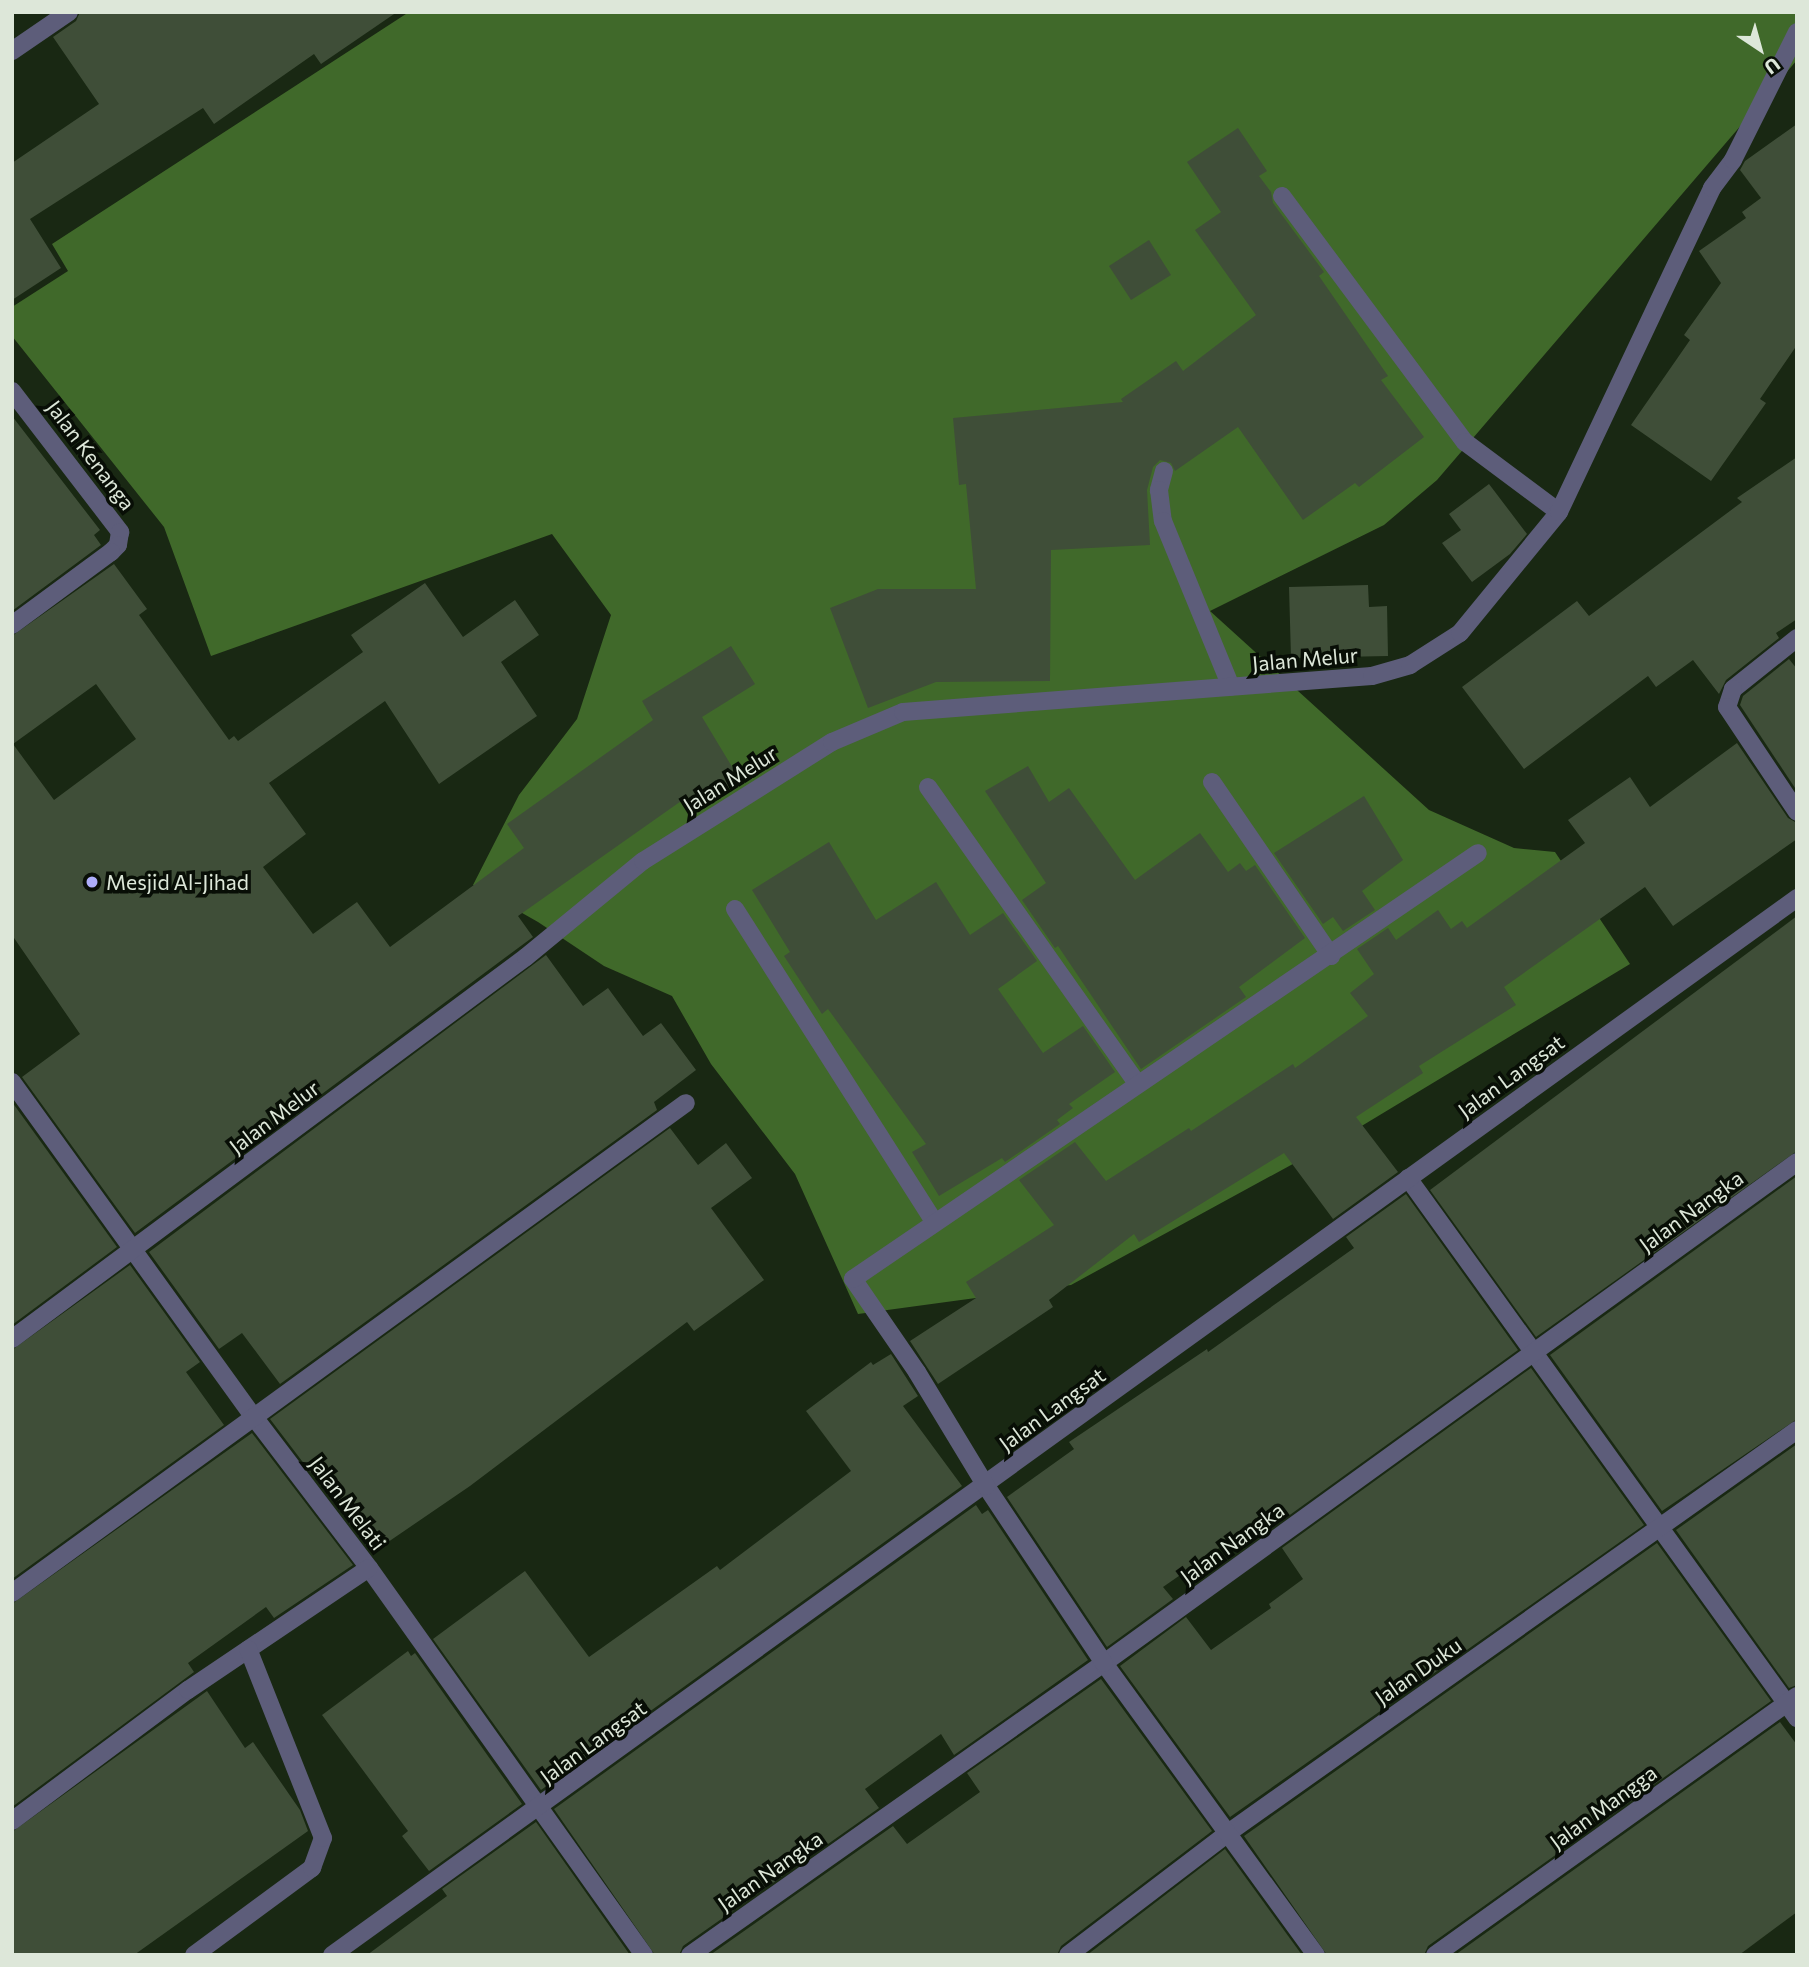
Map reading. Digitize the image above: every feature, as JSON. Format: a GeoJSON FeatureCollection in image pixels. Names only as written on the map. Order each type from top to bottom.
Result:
{"type":"FeatureCollection","features":[{"type":"Feature","properties":{"kind":"street"},"geometry":{"type":"LineString","coordinates":[[12,51],[69,12]]}},
{"type":"Feature","properties":{"kind":"street","name":"Jalan Melur"},"geometry":{"type":"LineString","coordinates":[[12,1339],[526,957],[643,862],[832,742],[903,712],[1372,676],[1410,665],[1460,633],[1559,512],[1712,188],[1733,160],[1797,32]]}},
{"type":"Feature","properties":{"kind":"street"},"geometry":{"type":"LineString","coordinates":[[1282,196],[1465,442],[1559,512]]}},
{"type":"Feature","properties":{"kind":"street","name":"Jalan Kenanga"},"geometry":{"type":"LineString","coordinates":[[12,391],[120,532],[118,545],[111,552],[12,625]]}},
{"type":"Feature","properties":{"kind":"street"},"geometry":{"type":"LineString","coordinates":[[1164,471],[1159,497],[1163,521],[1231,687]]}},
{"type":"Feature","properties":{"kind":"street"},"geometry":{"type":"LineString","coordinates":[[1797,638],[1733,689],[1727,708],[1797,812]]}},
{"type":"Feature","properties":{"kind":"street"},"geometry":{"type":"LineString","coordinates":[[1212,782],[1331,956]]}},
{"type":"Feature","properties":{"kind":"street"},"geometry":{"type":"LineString","coordinates":[[928,787],[1137,1083]]}},
{"type":"Feature","properties":{"kind":"street"},"geometry":{"type":"LineString","coordinates":[[1316,1955],[1104,1663],[986,1486],[918,1372],[853,1279],[1137,1083],[1331,956],[1478,853]]}},
{"type":"Feature","properties":{"kind":"street","name":"Jalan Langsat"},"geometry":{"type":"LineString","coordinates":[[332,1955],[986,1486],[1797,898]]}},
{"type":"Feature","properties":{"kind":"street"},"geometry":{"type":"LineString","coordinates":[[735,909],[934,1222]]}},
{"type":"Feature","properties":{"kind":"street","name":"Jalan Melati"},"geometry":{"type":"LineString","coordinates":[[12,1082],[254,1417],[369,1568],[538,1809],[645,1955]]}},
{"type":"Feature","properties":{"kind":"street"},"geometry":{"type":"LineString","coordinates":[[12,1593],[686,1103]]}},
{"type":"Feature","properties":{"kind":"street","name":"Jalan Nangka"},"geometry":{"type":"LineString","coordinates":[[690,1955],[1104,1663],[1797,1162]]}},
{"type":"Feature","properties":{"kind":"street"},"geometry":{"type":"LineString","coordinates":[[1408,1178],[1659,1530],[1793,1706]]}},
{"type":"Feature","properties":{"kind":"street","name":"Jalan Duku"},"geometry":{"type":"LineString","coordinates":[[1068,1955],[1228,1833],[1797,1430]]}},
{"type":"Feature","properties":{"kind":"street"},"geometry":{"type":"LineString","coordinates":[[12,1821],[248,1649],[369,1568]]}},
{"type":"Feature","properties":{"kind":"street"},"geometry":{"type":"LineString","coordinates":[[194,1955],[313,1867],[323,1839],[248,1649]]}},
{"type":"Feature","properties":{"kind":"street","name":"Jalan Mangga"},"geometry":{"type":"LineString","coordinates":[[1435,1955],[1793,1706]]}},
{"type":"Feature","properties":{"kind":"green space"},"geometry":{"type":"Polygon","coordinates":[[[409,12],[1797,12],[1797,60],[1437,480],[1384,525],[1210,611],[1429,810],[1514,848],[1555,852],[1630,964],[1355,1130],[1071,1285],[858,1314],[795,1174],[711,1064],[672,996],[604,966],[538,922],[473,885],[519,795],[577,719],[611,615],[552,534],[211,656],[164,527],[12,336],[12,307],[68,271],[52,244],[409,12]]]}},
{"type":"Feature","properties":{"kind":"building"},"geometry":{"type":"Polygon","coordinates":[[[80,12],[397,12],[321,64],[314,54],[214,124],[203,108],[30,219],[61,268],[12,300],[12,163],[99,104],[53,37],[76,21],[80,12]]]}},
{"type":"Feature","properties":{"kind":"building"},"geometry":{"type":"Polygon","coordinates":[[[1797,124],[1797,345],[1760,399],[1766,403],[1711,481],[1631,425],[1690,340],[1684,335],[1721,283],[1699,251],[1746,218],[1742,212],[1761,198],[1740,170],[1745,161],[1797,124]]]}},
{"type":"Feature","properties":{"kind":"building"},"geometry":{"type":"Polygon","coordinates":[[[1238,128],[1267,171],[1259,176],[1271,192],[1273,203],[1324,272],[1319,276],[1388,376],[1381,380],[1424,437],[1359,487],[1355,483],[1303,520],[1238,427],[1175,471],[1171,463],[1160,460],[1153,467],[1147,490],[1150,545],[1051,550],[1050,681],[936,682],[868,708],[830,608],[878,589],[976,589],[966,484],[959,485],[953,418],[1123,402],[1121,399],[1176,361],[1183,371],[1256,315],[1195,230],[1221,212],[1187,162],[1238,128]]]}},
{"type":"Feature","properties":{"kind":"building"},"geometry":{"type":"Polygon","coordinates":[[[1149,240],[1171,275],[1131,300],[1109,266],[1149,240]]]}},
{"type":"Feature","properties":{"kind":"building"},"geometry":{"type":"Polygon","coordinates":[[[12,416],[100,530],[94,535],[101,545],[12,611],[12,416]]]}},
{"type":"Feature","properties":{"kind":"building"},"geometry":{"type":"Polygon","coordinates":[[[1797,457],[1797,619],[1776,633],[1779,638],[1726,680],[1719,694],[1693,660],[1656,687],[1648,676],[1524,769],[1462,687],[1577,601],[1589,616],[1742,502],[1737,498],[1797,457]]]}},
{"type":"Feature","properties":{"kind":"building"},"geometry":{"type":"Polygon","coordinates":[[[1489,484],[1527,534],[1510,554],[1472,582],[1442,543],[1461,530],[1449,514],[1489,484]]]}},
{"type":"Feature","properties":{"kind":"building"},"geometry":{"type":"Polygon","coordinates":[[[114,564],[147,609],[139,615],[229,740],[234,736],[238,741],[363,652],[351,635],[425,583],[463,637],[515,600],[539,635],[501,662],[537,716],[439,784],[385,701],[269,783],[306,834],[263,867],[313,934],[357,902],[390,947],[524,848],[507,824],[653,720],[642,701],[731,646],[755,684],[702,717],[740,780],[691,810],[684,799],[518,916],[533,937],[135,1233],[22,1077],[80,1034],[12,935],[12,636],[114,564]],[[96,684],[13,744],[54,800],[136,739],[96,684]]]}},
{"type":"Feature","properties":{"kind":"building"},"geometry":{"type":"Polygon","coordinates":[[[1368,585],[1369,607],[1387,606],[1388,656],[1291,658],[1289,587],[1368,585]]]}},
{"type":"Feature","properties":{"kind":"building"},"geometry":{"type":"Polygon","coordinates":[[[1789,659],[1797,669],[1797,791],[1740,705],[1743,696],[1789,659]]]}},
{"type":"Feature","properties":{"kind":"building"},"geometry":{"type":"Polygon","coordinates":[[[1737,743],[1788,818],[1797,823],[1797,839],[1673,926],[1645,887],[1504,987],[1516,1005],[1419,1066],[1423,1073],[1356,1117],[1398,1172],[1333,1219],[1284,1153],[1139,1242],[1134,1234],[1049,1300],[1053,1307],[938,1384],[910,1341],[976,1298],[966,1282],[1054,1225],[1019,1180],[1075,1142],[1106,1181],[1189,1128],[1191,1131],[1293,1064],[1295,1068],[1368,1016],[1350,993],[1374,974],[1357,949],[1388,928],[1396,940],[1438,910],[1451,929],[1462,921],[1467,928],[1585,843],[1568,820],[1630,777],[1650,807],[1737,743]]]}},
{"type":"Feature","properties":{"kind":"building"},"geometry":{"type":"Polygon","coordinates":[[[1028,766],[1049,802],[1069,788],[1135,880],[1200,833],[1228,872],[1240,863],[1246,871],[1255,865],[1305,938],[1239,987],[1246,997],[1141,1069],[1058,946],[1055,948],[1022,900],[1046,883],[985,791],[1028,766]]]}},
{"type":"Feature","properties":{"kind":"building"},"geometry":{"type":"Polygon","coordinates":[[[1364,796],[1403,860],[1362,891],[1375,910],[1343,931],[1333,917],[1323,924],[1274,853],[1364,796]]]}},
{"type":"Feature","properties":{"kind":"building"},"geometry":{"type":"Polygon","coordinates":[[[829,842],[876,920],[936,882],[970,935],[1003,913],[1037,961],[998,989],[1043,1053],[1083,1026],[1115,1072],[1069,1104],[1073,1108],[1057,1120],[1060,1124],[1005,1162],[1002,1158],[939,1196],[912,1152],[926,1144],[828,1009],[822,1014],[784,956],[790,952],[752,890],[829,842]]]}},
{"type":"Feature","properties":{"kind":"building"},"geometry":{"type":"Polygon","coordinates":[[[1797,916],[1797,1151],[1536,1337],[1430,1190],[1797,916]]]}},
{"type":"Feature","properties":{"kind":"building"},"geometry":{"type":"Polygon","coordinates":[[[546,955],[583,1006],[608,988],[643,1036],[661,1023],[696,1070],[654,1102],[657,1110],[280,1384],[242,1333],[219,1349],[149,1252],[546,955]]]}},
{"type":"Feature","properties":{"kind":"building"},"geometry":{"type":"Polygon","coordinates":[[[12,1102],[117,1247],[12,1325],[12,1102]]]}},
{"type":"Feature","properties":{"kind":"building"},"geometry":{"type":"Polygon","coordinates":[[[670,1128],[698,1165],[726,1143],[752,1178],[711,1208],[764,1280],[694,1331],[687,1322],[470,1486],[372,1553],[270,1419],[670,1128]]]}},
{"type":"Feature","properties":{"kind":"building"},"geometry":{"type":"Polygon","coordinates":[[[1797,1176],[1797,1419],[1662,1511],[1550,1355],[1797,1176]]]}},
{"type":"Feature","properties":{"kind":"building"},"geometry":{"type":"Polygon","coordinates":[[[1406,1194],[1518,1350],[1269,1530],[1261,1519],[1163,1587],[1173,1599],[1107,1647],[1007,1497],[1074,1449],[1069,1442],[1207,1349],[1208,1352],[1354,1248],[1346,1237],[1406,1194]]]}},
{"type":"Feature","properties":{"kind":"building"},"geometry":{"type":"Polygon","coordinates":[[[130,1265],[200,1362],[186,1372],[224,1425],[12,1579],[12,1350],[130,1265]]]}},
{"type":"Feature","properties":{"kind":"building"},"geometry":{"type":"Polygon","coordinates":[[[891,1354],[918,1396],[903,1406],[962,1486],[541,1790],[433,1639],[525,1571],[589,1657],[717,1566],[720,1570],[851,1471],[806,1411],[871,1362],[873,1365],[891,1354]]]}},
{"type":"Feature","properties":{"kind":"building"},"geometry":{"type":"Polygon","coordinates":[[[1531,1368],[1644,1525],[1230,1817],[1120,1666],[1186,1617],[1211,1650],[1271,1608],[1269,1604],[1303,1579],[1282,1548],[1531,1368]]]}},
{"type":"Feature","properties":{"kind":"building"},"geometry":{"type":"Polygon","coordinates":[[[252,1433],[353,1565],[274,1618],[266,1607],[188,1663],[194,1672],[12,1807],[12,1604],[252,1433]]]}},
{"type":"Feature","properties":{"kind":"building"},"geometry":{"type":"Polygon","coordinates":[[[1797,1444],[1797,1685],[1789,1688],[1676,1530],[1797,1444]]]}},
{"type":"Feature","properties":{"kind":"building"},"geometry":{"type":"Polygon","coordinates":[[[976,1505],[982,1514],[988,1510],[1088,1660],[954,1755],[941,1734],[865,1789],[879,1808],[683,1946],[679,1955],[655,1955],[554,1809],[976,1505]]]}},
{"type":"Feature","properties":{"kind":"building"},"geometry":{"type":"Polygon","coordinates":[[[1657,1543],[1771,1701],[1428,1946],[1424,1955],[1327,1955],[1244,1836],[1657,1543]]]}},
{"type":"Feature","properties":{"kind":"building"},"geometry":{"type":"Polygon","coordinates":[[[408,1651],[411,1656],[415,1653],[522,1804],[429,1871],[402,1836],[408,1831],[322,1715],[408,1651]]]}},
{"type":"Feature","properties":{"kind":"building"},"geometry":{"type":"Polygon","coordinates":[[[1101,1679],[1212,1831],[1061,1946],[1057,1955],[710,1955],[893,1826],[907,1844],[980,1792],[967,1773],[1101,1679]]]}},
{"type":"Feature","properties":{"kind":"building"},"geometry":{"type":"Polygon","coordinates":[[[207,1691],[245,1748],[253,1742],[300,1810],[308,1831],[134,1955],[12,1955],[12,1832],[207,1691]]]}},
{"type":"Feature","properties":{"kind":"building"},"geometry":{"type":"Polygon","coordinates":[[[1780,1722],[1797,1745],[1797,1912],[1739,1955],[1455,1955],[1780,1722]]]}},
{"type":"Feature","properties":{"kind":"building"},"geometry":{"type":"Polygon","coordinates":[[[536,1822],[630,1955],[367,1955],[447,1896],[442,1889],[536,1822]]]}},
{"type":"Feature","properties":{"kind":"building"},"geometry":{"type":"Polygon","coordinates":[[[1225,1849],[1302,1955],[1087,1955],[1225,1849]]]}},
{"type":"Feature","properties":{"kind":"place","name":"Mesjid Al-Jihad"},"geometry":{"type":"Point","coordinates":[92,882]}}]}
